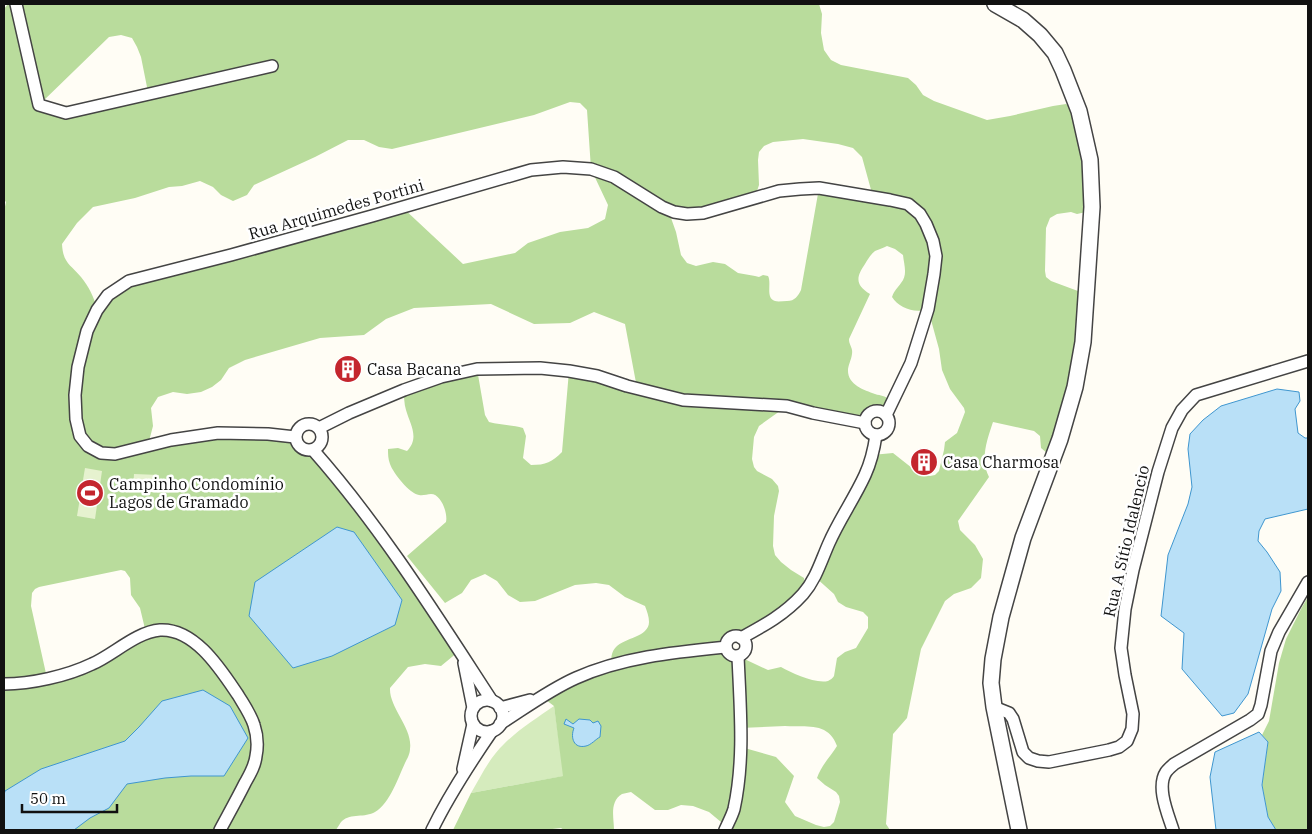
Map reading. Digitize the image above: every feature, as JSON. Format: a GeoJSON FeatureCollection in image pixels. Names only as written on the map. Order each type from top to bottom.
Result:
{"type":"FeatureCollection","features":[{"type":"Feature","properties":{"kind":"street"},"geometry":{"type":"LineString","coordinates":[[16,4],[39,105],[66,113],[272,66]]}},
{"type":"Feature","properties":{"kind":"street"},"geometry":{"type":"LineString","coordinates":[[995,4],[1023,20],[1040,35],[1055,53],[1064,70],[1078,111],[1090,160],[1092,207],[1083,342],[1075,387],[1060,439],[1023,538],[1000,616],[993,659],[991,683],[994,707],[1019,830]]}},
{"type":"Feature","properties":{"kind":"street","name":"Rua Arquimedes Portini"},"geometry":{"type":"LineString","coordinates":[[295,437],[268,434],[218,433],[171,440],[116,454],[101,453],[88,446],[80,436],[76,419],[75,395],[78,367],[87,331],[97,310],[108,295],[129,281],[231,255],[531,170],[563,167],[592,169],[614,177],[662,207],[674,212],[687,214],[703,213],[779,191],[819,188],[908,204],[920,214],[926,224],[933,241],[936,256],[928,308],[912,363],[886,415]]}},
{"type":"Feature","properties":{"kind":"street","name":"Rua A Sítio Idalencio"},"geometry":{"type":"LineString","coordinates":[[994,707],[1009,713],[1013,718],[1023,752],[1029,758],[1038,761],[1049,762],[1103,751],[1119,747],[1127,741],[1132,730],[1133,714],[1121,648],[1125,609],[1158,472],[1172,428],[1182,410],[1196,395],[1308,361]]}},
{"type":"Feature","properties":{"kind":"street"},"geometry":{"type":"LineString","coordinates":[[319,428],[404,390],[441,377],[477,369],[540,368],[597,376],[627,386],[683,400],[787,406],[865,423]]}},
{"type":"Feature","properties":{"kind":"street"},"geometry":{"type":"LineString","coordinates":[[878,411],[886,415],[889,424],[888,429],[881,435],[872,434],[868,431],[865,423],[866,418],[873,412],[878,411]]}},
{"type":"Feature","properties":{"kind":"street"},"geometry":{"type":"LineString","coordinates":[[309,424],[319,428],[322,438],[318,447],[308,451],[299,447],[295,437],[300,428],[309,424]]}},
{"type":"Feature","properties":{"kind":"street"},"geometry":{"type":"LineString","coordinates":[[742,638],[745,650],[742,654],[734,656],[730,654],[726,647],[729,639],[733,637],[742,638],[779,616],[805,592],[815,577],[830,542],[865,476],[876,435]]}},
{"type":"Feature","properties":{"kind":"street"},"geometry":{"type":"LineString","coordinates":[[313,450],[372,523],[502,714],[496,728],[462,776],[432,830]]}},
{"type":"Feature","properties":{"kind":"street"},"geometry":{"type":"LineString","coordinates":[[1173,830],[1163,796],[1163,783],[1166,773],[1174,764],[1258,714],[1262,705],[1271,652],[1278,632],[1308,582]]}},
{"type":"Feature","properties":{"kind":"street"},"geometry":{"type":"LineString","coordinates":[[4,684],[63,675],[93,664],[146,633],[158,630],[169,631],[195,643],[208,654],[224,675],[247,710],[254,726],[256,755],[254,767],[220,830]]}},
{"type":"Feature","properties":{"kind":"street"},"geometry":{"type":"LineString","coordinates":[[463,656],[473,708],[471,719],[476,728],[486,732],[496,728],[542,697],[576,678],[611,666],[650,657],[726,647]]}},
{"type":"Feature","properties":{"kind":"street"},"geometry":{"type":"LineString","coordinates":[[725,830],[733,810],[738,784],[740,747],[738,656]]}},
{"type":"Feature","properties":{"kind":"street"},"geometry":{"type":"LineString","coordinates":[[473,708],[481,701],[487,700],[496,705],[542,697]]}},
{"type":"Feature","properties":{"kind":"street"},"geometry":{"type":"LineString","coordinates":[[462,776],[473,724]]}},
{"type":"Feature","properties":{"kind":"green space"},"geometry":{"type":"Polygon","coordinates":[[[8,4],[819,4],[822,14],[821,33],[824,50],[831,60],[841,65],[908,78],[923,95],[934,101],[987,120],[1066,104],[1079,111],[1090,160],[1086,212],[1057,214],[1050,218],[1046,228],[1046,277],[1051,281],[1086,294],[1053,458],[1041,448],[1040,436],[1034,431],[993,422],[985,456],[986,470],[989,477],[958,521],[960,530],[975,545],[983,559],[981,578],[971,588],[954,594],[945,601],[921,649],[907,718],[893,734],[886,824],[890,830],[724,830],[721,822],[709,812],[693,806],[681,805],[668,810],[655,810],[631,792],[622,794],[615,801],[613,810],[614,830],[564,830],[561,828],[544,830],[453,830],[471,793],[563,776],[554,706],[542,697],[611,666],[614,649],[645,631],[649,622],[645,606],[625,597],[609,585],[596,583],[575,585],[535,601],[520,602],[508,595],[497,581],[485,574],[471,580],[462,593],[445,603],[407,556],[446,522],[446,518],[445,509],[438,497],[431,494],[415,494],[398,478],[389,462],[388,449],[398,448],[407,451],[413,441],[413,431],[405,405],[404,390],[477,369],[485,415],[489,422],[523,428],[526,436],[523,458],[531,465],[548,462],[562,452],[569,371],[637,388],[625,324],[594,312],[570,323],[534,324],[491,304],[414,308],[386,319],[364,335],[320,338],[245,360],[229,368],[221,380],[212,387],[201,392],[187,394],[173,392],[158,397],[151,408],[153,426],[148,445],[218,433],[296,442],[303,449],[313,450],[458,652],[441,666],[425,664],[408,667],[390,688],[393,703],[408,733],[410,751],[393,790],[385,803],[371,814],[346,819],[341,822],[336,830],[4,830],[4,211],[6,202],[4,200],[4,9],[8,4]],[[121,35],[109,37],[40,104],[66,113],[148,92],[141,57],[132,38],[121,35]],[[570,102],[534,115],[392,149],[379,147],[364,140],[348,140],[254,185],[247,195],[233,201],[221,195],[213,187],[200,181],[93,207],[77,223],[62,244],[64,255],[93,296],[97,309],[129,281],[402,207],[463,264],[515,253],[528,243],[560,232],[588,228],[605,219],[608,205],[591,169],[587,110],[580,103],[570,102]],[[803,139],[773,142],[764,146],[759,152],[759,185],[757,191],[745,200],[703,213],[663,207],[671,218],[681,255],[687,263],[696,266],[713,262],[725,264],[738,273],[759,277],[763,275],[768,276],[770,297],[775,301],[790,301],[796,298],[801,290],[819,188],[873,197],[862,157],[853,148],[803,139]],[[887,246],[875,251],[867,260],[858,280],[865,291],[870,294],[849,339],[852,352],[848,375],[853,383],[861,389],[884,396],[889,400],[883,413],[873,412],[866,418],[787,406],[759,426],[754,437],[752,459],[754,467],[757,471],[772,479],[778,486],[779,491],[774,516],[773,546],[775,555],[791,570],[804,578],[805,592],[727,642],[727,648],[732,655],[768,670],[781,667],[797,675],[823,682],[828,681],[834,676],[837,658],[845,652],[856,648],[868,628],[868,617],[863,612],[846,607],[838,602],[834,594],[815,577],[872,455],[893,453],[912,468],[930,476],[935,475],[939,471],[945,442],[957,433],[965,412],[950,389],[942,370],[939,349],[928,309],[918,311],[908,309],[892,297],[903,280],[905,273],[903,255],[887,246]],[[121,570],[35,589],[32,593],[31,606],[47,678],[146,633],[140,608],[131,595],[130,578],[125,571],[121,570]],[[809,726],[740,728],[741,747],[776,757],[794,776],[785,802],[795,816],[824,827],[830,826],[834,822],[840,802],[839,796],[817,778],[837,746],[829,733],[823,729],[809,726]]]}},
{"type":"Feature","properties":{"kind":"green space","name":"Campinho Condomínio Lagos de Gramado"},"geometry":{"type":"Polygon","coordinates":[[[85,468],[102,471],[95,519],[77,516],[85,468]]]}},
{"type":"Feature","properties":{"kind":"green space"},"geometry":{"type":"Polygon","coordinates":[[[134,474],[159,475],[158,492],[133,491],[134,474]]]}},
{"type":"Feature","properties":{"kind":"green space"},"geometry":{"type":"Polygon","coordinates":[[[1308,597],[1308,830],[1276,830],[1268,817],[1262,785],[1268,742],[1262,735],[1269,721],[1279,663],[1286,639],[1308,597]]]}},
{"type":"Feature","properties":{"kind":"green space"},"geometry":{"type":"Polygon","coordinates":[[[554,706],[564,776],[471,793],[499,749],[522,729],[554,706]]]}},
{"type":"Feature","properties":{"kind":"water"},"geometry":{"type":"Polygon","coordinates":[[[1277,389],[1299,392],[1300,401],[1295,409],[1298,433],[1308,438],[1308,509],[1265,519],[1259,531],[1258,541],[1280,572],[1281,591],[1272,609],[1248,694],[1234,713],[1222,716],[1182,669],[1184,633],[1161,616],[1168,555],[1188,504],[1192,487],[1188,449],[1190,434],[1203,420],[1221,406],[1277,389]]]}},
{"type":"Feature","properties":{"kind":"water"},"geometry":{"type":"Polygon","coordinates":[[[337,527],[354,532],[402,600],[395,625],[332,656],[293,668],[249,616],[255,582],[337,527]]]}},
{"type":"Feature","properties":{"kind":"water"},"geometry":{"type":"Polygon","coordinates":[[[203,690],[230,706],[248,738],[224,776],[165,778],[127,784],[109,808],[90,818],[74,830],[4,830],[5,791],[41,769],[125,741],[162,701],[203,690]]]}},
{"type":"Feature","properties":{"kind":"water"},"geometry":{"type":"Polygon","coordinates":[[[566,719],[573,724],[579,719],[590,720],[593,723],[598,721],[601,726],[600,737],[588,745],[578,746],[574,742],[572,735],[574,728],[564,724],[566,719]]]}},
{"type":"Feature","properties":{"kind":"water"},"geometry":{"type":"Polygon","coordinates":[[[1259,732],[1268,742],[1262,785],[1268,817],[1276,830],[1216,830],[1210,777],[1215,752],[1259,732]]]}},
{"type":"Feature","properties":{"kind":"place","name":"Casa Bacana"},"geometry":{"type":"Point","coordinates":[348,369]}},
{"type":"Feature","properties":{"kind":"place","name":"Casa Charmosa"},"geometry":{"type":"Point","coordinates":[924,462]}},
{"type":"Feature","properties":{"kind":"place","name":"Campinho Condomínio Lagos de Gramado"},"geometry":{"type":"Point","coordinates":[90,493]}}]}
